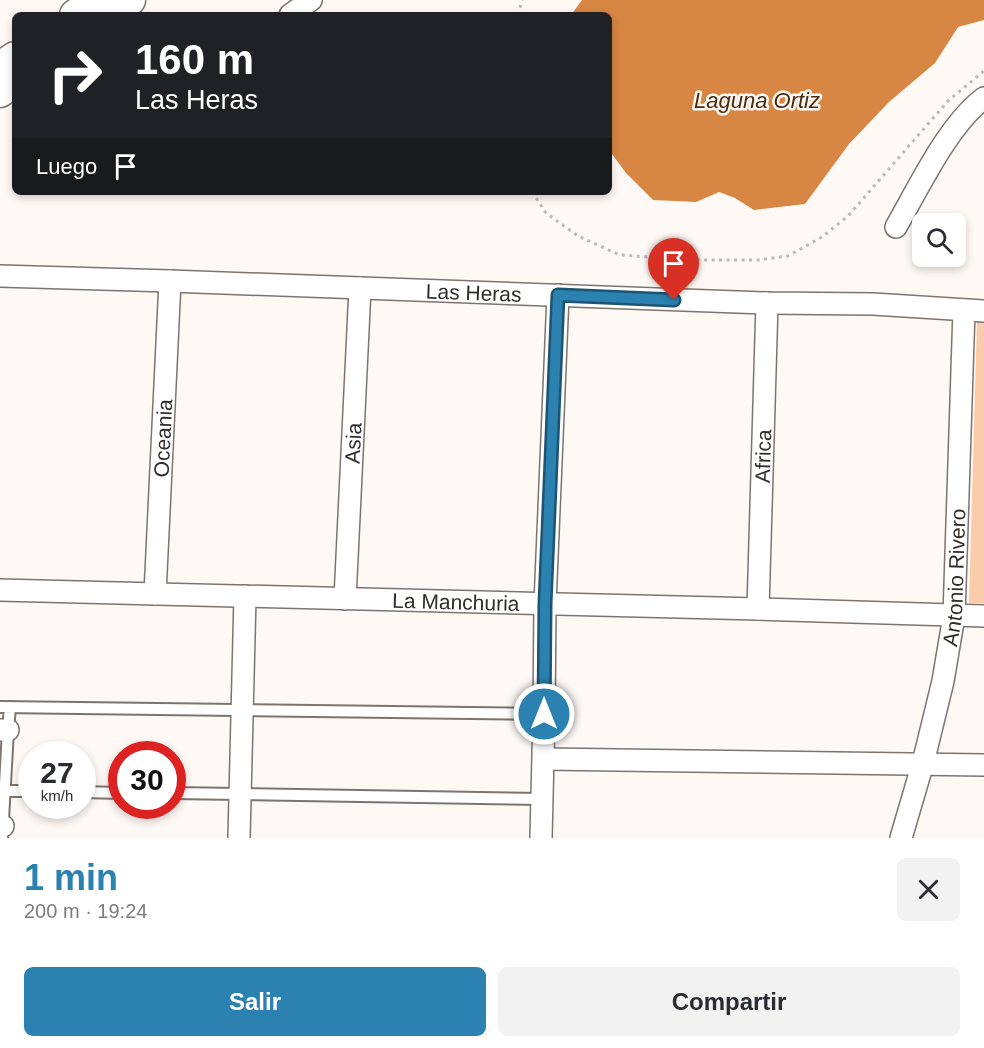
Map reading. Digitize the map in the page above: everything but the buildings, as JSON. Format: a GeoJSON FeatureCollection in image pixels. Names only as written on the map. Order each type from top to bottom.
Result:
{"type":"FeatureCollection","features":[{"type":"Feature","properties":{"kind":"main road"},"geometry":{"type":"LineString","coordinates":[[79,12],[96,0]]}},
{"type":"Feature","properties":{"kind":"main road"},"geometry":{"type":"LineString","coordinates":[[113,12],[130,0]]}},
{"type":"Feature","properties":{"kind":"street"},"geometry":{"type":"LineString","coordinates":[[294,12],[311,0]]}},
{"type":"Feature","properties":{"kind":"street"},"geometry":{"type":"LineString","coordinates":[[896,227],[940,150],[962,118],[984,98]]}},
{"type":"Feature","properties":{"kind":"street","name":"Las Heras"},"geometry":{"type":"LineString","coordinates":[[0,276],[767,303],[873,304],[974,311]]}},
{"type":"Feature","properties":{"kind":"street","name":"Oceania"},"geometry":{"type":"LineString","coordinates":[[155,594],[170,281]]}},
{"type":"Feature","properties":{"kind":"street","name":"Asia"},"geometry":{"type":"LineString","coordinates":[[345,599],[360,288]]}},
{"type":"Feature","properties":{"kind":"street"},"geometry":{"type":"LineString","coordinates":[[541,838],[545,604],[558,295]]}},
{"type":"Feature","properties":{"kind":"street","name":"Africa"},"geometry":{"type":"LineString","coordinates":[[758,609],[767,303]]}},
{"type":"Feature","properties":{"kind":"street","name":"Antonio Rivero"},"geometry":{"type":"LineString","coordinates":[[901,838],[923,763],[943,681],[954,616],[974,311]]}},
{"type":"Feature","properties":{"kind":"street","name":"La Manchuria"},"geometry":{"type":"LineString","coordinates":[[0,590],[984,616]]}},
{"type":"Feature","properties":{"kind":"street"},"geometry":{"type":"LineString","coordinates":[[239,838],[245,596]]}},
{"type":"Feature","properties":{"kind":"street"},"geometry":{"type":"LineString","coordinates":[[544,759],[984,765]]}},
{"type":"Feature","properties":{"kind":"lane"},"geometry":{"type":"LineString","coordinates":[[2,830],[5,791],[5,707],[544,714]]}},
{"type":"Feature","properties":{"kind":"lane"},"geometry":{"type":"LineString","coordinates":[[5,791],[18,791]]}},
{"type":"Feature","properties":{"kind":"lane"},"geometry":{"type":"LineString","coordinates":[[186,794],[542,800]]}},
{"type":"Feature","properties":{"kind":"path"},"geometry":{"type":"LineString","coordinates":[[534,195],[546,213],[578,236],[620,255],[694,260],[758,260],[788,256],[822,237],[848,216],[948,101],[984,71]]}},
{"type":"Feature","properties":{"kind":"shaded area"},"geometry":{"type":"Polygon","coordinates":[[[977,319],[984,320],[984,603],[969,603],[977,319]]]}},
{"type":"Feature","properties":{"kind":"water","name":"Laguna Ortiz"},"geometry":{"type":"Polygon","coordinates":[[[582,0],[984,0],[984,20],[958,27],[935,63],[889,102],[849,144],[805,204],[754,210],[735,198],[719,192],[696,202],[653,200],[626,173],[612,154],[612,12],[573,12],[582,0]]]}},
{"type":"Feature","properties":{"kind":"route"},"geometry":{"type":"LineString","coordinates":[[544,714],[545,604],[558,295],[674,300]]}}]}
